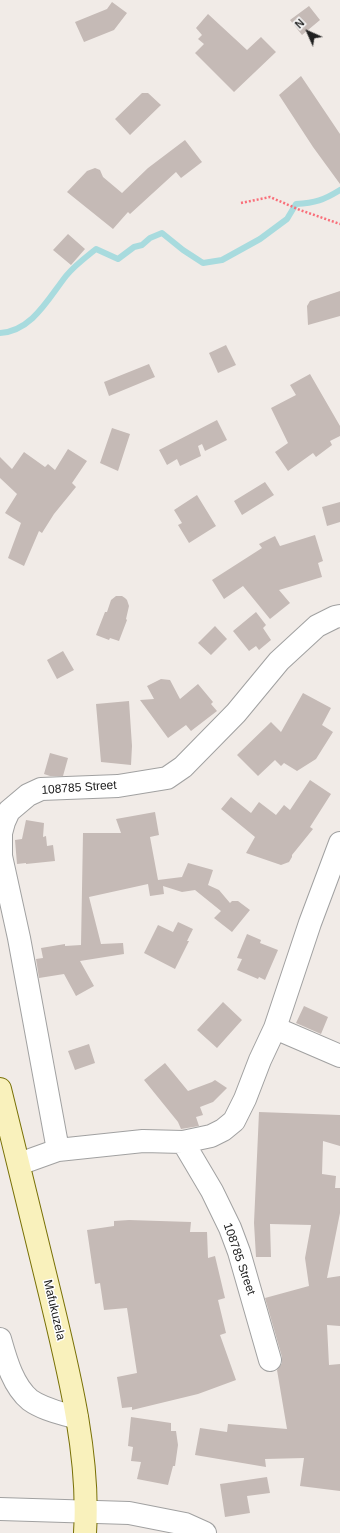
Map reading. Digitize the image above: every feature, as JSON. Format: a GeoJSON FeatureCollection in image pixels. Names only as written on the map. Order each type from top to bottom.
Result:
{"type":"FeatureCollection","features":[{"type":"Feature","properties":{"kind":"main road","name":"Mafukuzela"},"geometry":{"type":"LineString","coordinates":[[0,1089],[59,1331],[77,1418],[80,1437],[86,1523]]}},
{"type":"Feature","properties":{"kind":"street","name":"108785 Street"},"geometry":{"type":"LineString","coordinates":[[58,1150],[19,938],[1,856],[2,833],[4,822],[9,811],[28,795],[41,789],[118,786],[167,778],[183,767],[236,713],[279,661],[317,626],[340,616]]}},
{"type":"Feature","properties":{"kind":"street"},"geometry":{"type":"LineString","coordinates":[[19,1164],[58,1150],[143,1141],[183,1142],[211,1136],[223,1130],[234,1121],[246,1098],[260,1060],[275,1028],[310,923],[340,843]]}},
{"type":"Feature","properties":{"kind":"street"},"geometry":{"type":"LineString","coordinates":[[275,1028],[340,1056]]}},
{"type":"Feature","properties":{"kind":"street","name":"108785 Street"},"geometry":{"type":"LineString","coordinates":[[183,1142],[212,1191],[230,1228],[239,1252],[270,1360]]}},
{"type":"Feature","properties":{"kind":"street"},"geometry":{"type":"LineString","coordinates":[[0,1339],[14,1378],[22,1392],[31,1401],[46,1408],[77,1418]]}},
{"type":"Feature","properties":{"kind":"street"},"geometry":{"type":"LineString","coordinates":[[0,1509],[86,1523],[129,1513],[161,1518],[185,1524],[206,1533]]}},
{"type":"Feature","properties":{"kind":"path"},"geometry":{"type":"LineString","coordinates":[[241,203],[270,196],[300,210],[340,224]]}},
{"type":"Feature","properties":{"kind":"building"},"geometry":{"type":"Polygon","coordinates":[[[112,2],[127,13],[114,30],[84,42],[75,22],[107,9],[112,2]]]}},
{"type":"Feature","properties":{"kind":"building"},"geometry":{"type":"Polygon","coordinates":[[[309,6],[320,20],[302,35],[290,20],[309,6]]]}},
{"type":"Feature","properties":{"kind":"building"},"geometry":{"type":"Polygon","coordinates":[[[208,14],[247,50],[261,37],[276,52],[234,92],[195,53],[204,44],[198,39],[202,35],[196,28],[208,14]]]}},
{"type":"Feature","properties":{"kind":"building"},"geometry":{"type":"Polygon","coordinates":[[[301,76],[340,134],[340,184],[313,147],[279,95],[301,76]]]}},
{"type":"Feature","properties":{"kind":"building"},"geometry":{"type":"Polygon","coordinates":[[[142,93],[148,93],[161,105],[130,135],[115,119],[142,93]]]}},
{"type":"Feature","properties":{"kind":"building"},"geometry":{"type":"Polygon","coordinates":[[[185,140],[202,162],[181,178],[176,172],[130,214],[128,212],[113,229],[67,192],[87,171],[95,168],[100,170],[103,177],[122,193],[148,168],[185,140]]]}},
{"type":"Feature","properties":{"kind":"building"},"geometry":{"type":"Polygon","coordinates":[[[68,234],[85,249],[71,265],[53,250],[68,234]]]}},
{"type":"Feature","properties":{"kind":"building"},"geometry":{"type":"Polygon","coordinates":[[[340,291],[340,316],[308,325],[307,306],[310,301],[340,291]]]}},
{"type":"Feature","properties":{"kind":"building"},"geometry":{"type":"Polygon","coordinates":[[[226,345],[236,365],[218,373],[209,353],[226,345]]]}},
{"type":"Feature","properties":{"kind":"building"},"geometry":{"type":"Polygon","coordinates":[[[149,364],[155,377],[109,396],[104,382],[149,364]]]}},
{"type":"Feature","properties":{"kind":"building"},"geometry":{"type":"Polygon","coordinates":[[[310,374],[340,426],[340,436],[330,441],[332,445],[316,457],[313,453],[288,471],[275,452],[288,443],[271,408],[296,395],[290,385],[310,374]]]}},
{"type":"Feature","properties":{"kind":"building"},"geometry":{"type":"Polygon","coordinates":[[[217,420],[227,440],[205,451],[202,444],[198,446],[201,456],[180,466],[177,459],[167,465],[159,450],[217,420]]]}},
{"type":"Feature","properties":{"kind":"building"},"geometry":{"type":"Polygon","coordinates":[[[112,428],[130,434],[118,471],[100,463],[112,428]]]}},
{"type":"Feature","properties":{"kind":"building"},"geometry":{"type":"Polygon","coordinates":[[[68,449],[87,461],[72,483],[76,487],[54,514],[42,533],[39,531],[24,566],[8,558],[21,523],[5,513],[17,494],[0,478],[0,457],[12,469],[24,452],[45,467],[48,464],[55,470],[68,449]]]}},
{"type":"Feature","properties":{"kind":"building"},"geometry":{"type":"Polygon","coordinates":[[[265,482],[274,495],[242,515],[234,501],[265,482]]]}},
{"type":"Feature","properties":{"kind":"building"},"geometry":{"type":"Polygon","coordinates":[[[197,495],[216,526],[189,543],[178,525],[182,523],[174,510],[197,495]]]}},
{"type":"Feature","properties":{"kind":"building"},"geometry":{"type":"Polygon","coordinates":[[[340,502],[340,522],[327,526],[322,507],[340,502]]]}},
{"type":"Feature","properties":{"kind":"building"},"geometry":{"type":"Polygon","coordinates":[[[315,535],[323,561],[318,563],[322,577],[279,590],[290,603],[270,619],[243,586],[224,599],[212,580],[262,548],[259,544],[275,536],[280,546],[315,535]]]}},
{"type":"Feature","properties":{"kind":"building"},"geometry":{"type":"Polygon","coordinates":[[[116,596],[122,596],[125,598],[129,606],[127,620],[119,641],[110,638],[109,640],[96,635],[111,600],[116,596]]]}},
{"type":"Feature","properties":{"kind":"building"},"geometry":{"type":"Polygon","coordinates":[[[256,612],[266,625],[263,628],[271,640],[259,650],[256,646],[249,651],[233,631],[256,612]]]}},
{"type":"Feature","properties":{"kind":"building"},"geometry":{"type":"Polygon","coordinates":[[[215,626],[227,639],[211,655],[198,643],[215,626]]]}},
{"type":"Feature","properties":{"kind":"building"},"geometry":{"type":"Polygon","coordinates":[[[63,651],[74,670],[57,679],[47,660],[63,651]]]}},
{"type":"Feature","properties":{"kind":"building"},"geometry":{"type":"Polygon","coordinates":[[[161,679],[170,680],[180,699],[198,684],[213,702],[211,704],[217,711],[191,731],[186,725],[168,738],[140,700],[154,699],[147,686],[161,679]]]}},
{"type":"Feature","properties":{"kind":"building"},"geometry":{"type":"Polygon","coordinates":[[[303,693],[331,708],[322,725],[333,732],[316,759],[297,771],[284,763],[281,766],[275,760],[258,776],[237,755],[271,722],[281,732],[303,693]]]}},
{"type":"Feature","properties":{"kind":"building"},"geometry":{"type":"Polygon","coordinates":[[[129,701],[132,746],[131,765],[101,762],[96,704],[129,701]]]}},
{"type":"Feature","properties":{"kind":"building"},"geometry":{"type":"Polygon","coordinates":[[[50,753],[68,758],[63,776],[50,776],[44,774],[50,753]]]}},
{"type":"Feature","properties":{"kind":"building"},"geometry":{"type":"Polygon","coordinates":[[[310,780],[331,794],[310,827],[313,829],[292,855],[289,862],[281,865],[246,853],[255,837],[221,809],[231,797],[251,813],[259,802],[276,815],[284,805],[290,810],[310,780]]]}},
{"type":"Feature","properties":{"kind":"building"},"geometry":{"type":"Polygon","coordinates":[[[155,812],[159,835],[150,837],[158,880],[182,877],[188,863],[213,870],[208,885],[219,890],[230,903],[232,901],[238,901],[250,910],[232,932],[214,918],[221,911],[195,890],[182,892],[163,886],[164,894],[150,896],[148,884],[89,897],[101,944],[123,943],[124,954],[80,961],[94,986],[76,996],[64,974],[39,978],[36,959],[43,958],[41,948],[65,944],[65,946],[81,945],[83,833],[121,833],[116,819],[155,812]]]}},
{"type":"Feature","properties":{"kind":"building"},"geometry":{"type":"Polygon","coordinates":[[[26,820],[44,823],[43,837],[46,836],[47,846],[53,845],[55,861],[17,864],[15,840],[22,839],[26,820]]]}},
{"type":"Feature","properties":{"kind":"building"},"geometry":{"type":"Polygon","coordinates":[[[178,922],[193,929],[187,941],[189,941],[175,969],[144,953],[158,925],[173,932],[178,922]]]}},
{"type":"Feature","properties":{"kind":"building"},"geometry":{"type":"Polygon","coordinates":[[[247,934],[261,940],[260,943],[278,950],[265,980],[259,977],[258,979],[237,970],[242,959],[237,958],[247,934]]]}},
{"type":"Feature","properties":{"kind":"building"},"geometry":{"type":"Polygon","coordinates":[[[223,1002],[242,1020],[217,1048],[197,1030],[223,1002]]]}},
{"type":"Feature","properties":{"kind":"building"},"geometry":{"type":"Polygon","coordinates":[[[304,1006],[328,1017],[321,1034],[296,1023],[304,1006]]]}},
{"type":"Feature","properties":{"kind":"building"},"geometry":{"type":"Polygon","coordinates":[[[89,1044],[95,1063],[75,1070],[68,1051],[89,1044]]]}},
{"type":"Feature","properties":{"kind":"building"},"geometry":{"type":"Polygon","coordinates":[[[165,1063],[188,1091],[215,1080],[227,1088],[213,1102],[200,1107],[203,1115],[196,1117],[199,1126],[181,1129],[178,1122],[144,1080],[165,1063]]]}},
{"type":"Feature","properties":{"kind":"building"},"geometry":{"type":"Polygon","coordinates":[[[259,1112],[340,1115],[340,1146],[323,1141],[322,1174],[336,1176],[335,1188],[340,1188],[340,1213],[327,1278],[340,1276],[340,1326],[327,1325],[329,1365],[340,1364],[340,1491],[300,1486],[304,1458],[265,1459],[266,1467],[195,1455],[200,1428],[227,1432],[228,1424],[287,1429],[277,1370],[282,1363],[282,1357],[265,1298],[309,1286],[305,1258],[311,1225],[270,1224],[271,1257],[256,1257],[254,1223],[259,1112]]]}},
{"type":"Feature","properties":{"kind":"building"},"geometry":{"type":"Polygon","coordinates":[[[114,1221],[191,1222],[190,1232],[207,1232],[208,1258],[215,1256],[225,1298],[218,1300],[226,1333],[220,1335],[236,1380],[198,1394],[132,1410],[132,1407],[122,1408],[117,1377],[137,1373],[127,1308],[104,1310],[100,1283],[95,1284],[87,1230],[114,1226],[114,1221]]]}},
{"type":"Feature","properties":{"kind":"building"},"geometry":{"type":"Polygon","coordinates":[[[131,1417],[171,1423],[171,1431],[176,1431],[178,1445],[175,1466],[173,1466],[168,1485],[137,1479],[141,1462],[131,1461],[133,1447],[128,1446],[131,1417]]]}},
{"type":"Feature","properties":{"kind":"building"},"geometry":{"type":"Polygon","coordinates":[[[267,1477],[270,1493],[247,1496],[250,1513],[225,1517],[220,1484],[267,1477]]]}},
{"type":"Feature","properties":{"kind":"waterway"},"geometry":{"type":"LineString","coordinates":[[0,333],[11,331],[30,320],[46,304],[69,272],[96,249],[118,259],[134,247],[142,245],[150,238],[162,233],[183,250],[203,263],[222,260],[260,239],[287,219],[296,204],[309,203],[319,200],[340,190]]}}]}
